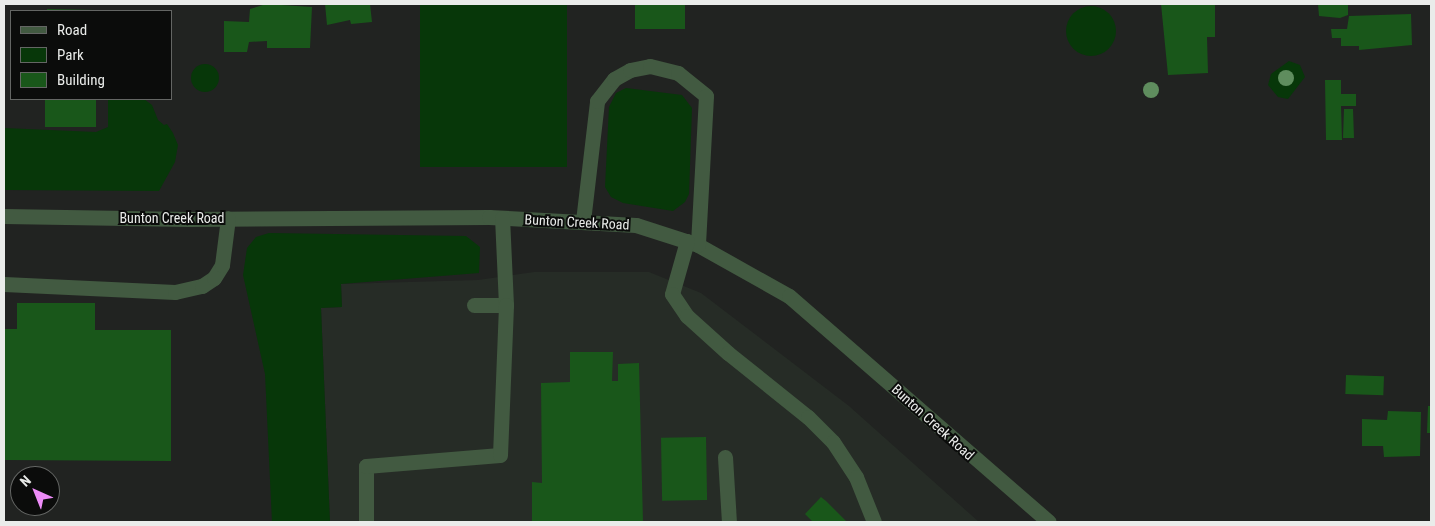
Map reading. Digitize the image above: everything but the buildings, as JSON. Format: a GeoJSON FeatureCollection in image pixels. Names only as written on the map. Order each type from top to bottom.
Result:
{"type":"FeatureCollection","features":[{"type":"Feature","properties":{"kind":"street"},"geometry":{"type":"LineString","coordinates":[[582,221],[597,101],[614,79],[630,70],[650,66],[678,73],[706,96],[692,243],[672,294],[687,316],[728,353],[808,417],[833,442],[856,476],[874,522]]}},
{"type":"Feature","properties":{"kind":"street","name":"Bunton Creek Road"},"geometry":{"type":"LineString","coordinates":[[4,216],[502,218],[636,225],[692,243],[789,296],[1049,522]]}},
{"type":"Feature","properties":{"kind":"street"},"geometry":{"type":"LineString","coordinates":[[4,284],[175,292],[202,286],[214,278],[222,265],[228,218]]}},
{"type":"Feature","properties":{"kind":"street"},"geometry":{"type":"LineString","coordinates":[[366,522],[366,466],[500,455],[506,304],[502,218]]}},
{"type":"Feature","properties":{"kind":"street"},"geometry":{"type":"LineString","coordinates":[[474,305],[506,304]]}},
{"type":"Feature","properties":{"kind":"street"},"geometry":{"type":"LineString","coordinates":[[725,457],[729,522]]}},
{"type":"Feature","properties":{"kind":"shaded area"},"geometry":{"type":"Polygon","coordinates":[[[534,272],[649,272],[701,293],[849,406],[979,522],[330,522],[321,308],[342,307],[341,284],[478,280],[534,272]]]}},
{"type":"Feature","properties":{"kind":"green space"},"geometry":{"type":"Polygon","coordinates":[[[420,4],[567,4],[567,167],[420,167],[420,4]]]}},
{"type":"Feature","properties":{"kind":"green space"},"geometry":{"type":"Polygon","coordinates":[[[1091,6],[1101,8],[1109,13],[1114,21],[1116,31],[1114,41],[1109,49],[1101,54],[1091,56],[1081,54],[1073,49],[1068,41],[1066,31],[1068,21],[1073,13],[1081,8],[1091,6]]]}},
{"type":"Feature","properties":{"kind":"green space"},"geometry":{"type":"Polygon","coordinates":[[[1289,61],[1300,65],[1305,77],[1288,99],[1278,97],[1268,85],[1271,74],[1289,61]]]}},
{"type":"Feature","properties":{"kind":"green space"},"geometry":{"type":"Polygon","coordinates":[[[205,64],[215,68],[219,78],[215,88],[205,92],[195,88],[191,78],[195,68],[205,64]]]}},
{"type":"Feature","properties":{"kind":"green space"},"geometry":{"type":"Polygon","coordinates":[[[626,88],[682,95],[692,108],[689,194],[685,202],[673,211],[623,203],[611,197],[605,187],[609,107],[616,93],[626,88]]]}},
{"type":"Feature","properties":{"kind":"green space"},"geometry":{"type":"Polygon","coordinates":[[[108,100],[145,100],[152,105],[158,120],[164,125],[167,124],[178,145],[175,162],[159,191],[4,190],[4,128],[96,132],[108,127],[108,100]]]}},
{"type":"Feature","properties":{"kind":"green space"},"geometry":{"type":"Polygon","coordinates":[[[269,233],[466,236],[480,247],[479,273],[341,284],[342,307],[321,308],[330,522],[272,522],[265,374],[243,275],[247,248],[256,237],[269,233]]]}}]}
